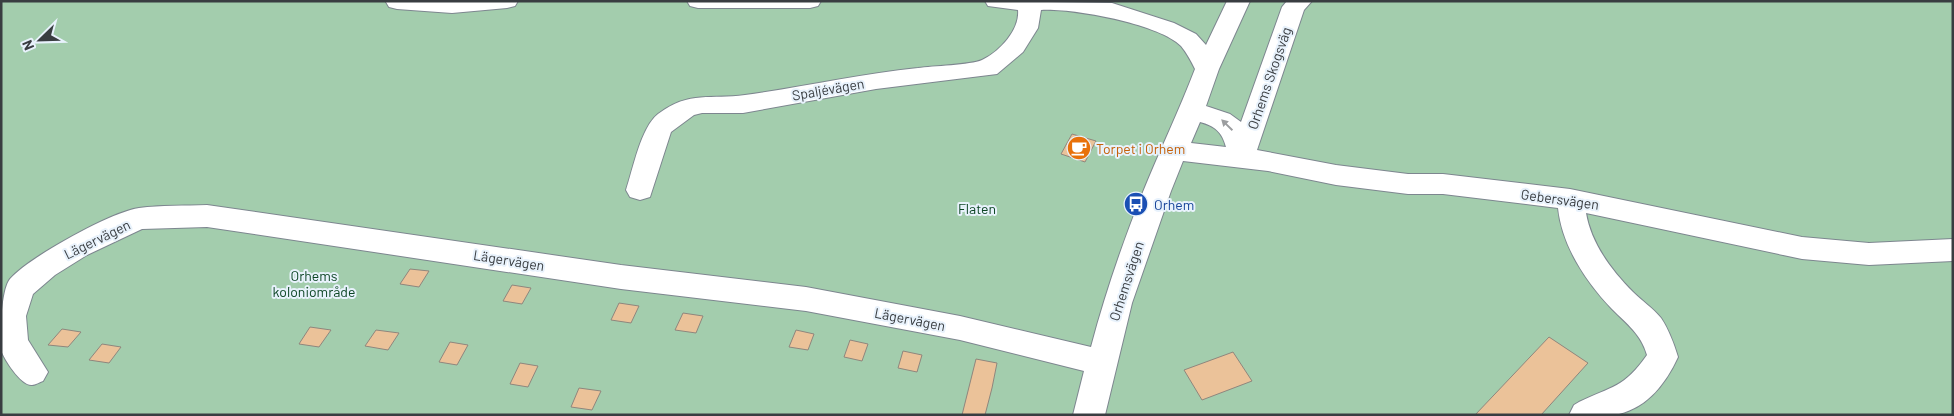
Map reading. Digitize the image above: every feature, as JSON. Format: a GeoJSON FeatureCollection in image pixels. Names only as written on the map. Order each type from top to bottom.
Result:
{"type":"FeatureCollection","features":[{"type":"Feature","properties":{"kind":"street"},"geometry":{"type":"LineString","coordinates":[[397,2],[428,7],[468,7],[507,1]]}},
{"type":"Feature","properties":{"kind":"street"},"geometry":{"type":"LineString","coordinates":[[698,1],[810,1]]}},
{"type":"Feature","properties":{"kind":"street"},"geometry":{"type":"LineString","coordinates":[[996,1],[1029,4],[1062,2],[1112,10],[1166,28],[1188,39],[1198,51],[1207,69]]}},
{"type":"Feature","properties":{"kind":"street","name":"Orhemsvägen"},"geometry":{"type":"LineString","coordinates":[[1089,415],[1117,303],[1157,191],[1192,111],[1207,69],[1239,1]]}},
{"type":"Feature","properties":{"kind":"street","name":"Orhems Skogsväg"},"geometry":{"type":"LineString","coordinates":[[1242,157],[1294,7],[1301,1]]}},
{"type":"Feature","properties":{"kind":"street","name":"Spaljévägen"},"geometry":{"type":"LineString","coordinates":[[640,190],[659,130],[666,121],[685,109],[701,104],[743,104],[876,81],[988,68],[1015,46],[1026,28],[1030,15],[1029,4]]}},
{"type":"Feature","properties":{"kind":"street"},"geometry":{"type":"LineString","coordinates":[[1174,151],[1242,157],[1238,136],[1220,118],[1192,111]]}},
{"type":"Feature","properties":{"kind":"street","name":"Gebersvägen"},"geometry":{"type":"LineString","coordinates":[[1242,157],[1336,175],[1408,184],[1443,184],[1570,199],[1802,248],[1869,254],[1953,250]]}},
{"type":"Feature","properties":{"kind":"street"},"geometry":{"type":"LineString","coordinates":[[1570,199],[1576,229],[1597,270],[1614,292],[1652,329],[1659,339],[1663,358],[1641,387],[1608,411]]}},
{"type":"Feature","properties":{"kind":"street","name":"Lägervägen"},"geometry":{"type":"LineString","coordinates":[[32,372],[13,342],[11,316],[20,288],[45,266],[69,252],[138,219],[206,216],[621,277],[806,299],[960,328],[1103,363]]}},
{"type":"Feature","properties":{"kind":"green space","name":"Flaten"},"geometry":{"type":"Polygon","coordinates":[[[1,1],[1953,1],[1953,415],[1,415],[1,1]]]}},
{"type":"Feature","properties":{"kind":"building","name":"Torpet i Orhem"},"geometry":{"type":"Polygon","coordinates":[[[1072,134],[1096,141],[1085,162],[1061,154],[1072,134]]]}},
{"type":"Feature","properties":{"kind":"building"},"geometry":{"type":"Polygon","coordinates":[[[410,269],[429,271],[419,287],[400,284],[410,269]]]}},
{"type":"Feature","properties":{"kind":"building"},"geometry":{"type":"Polygon","coordinates":[[[512,285],[531,288],[522,304],[503,301],[512,285]]]}},
{"type":"Feature","properties":{"kind":"building"},"geometry":{"type":"Polygon","coordinates":[[[619,303],[639,306],[631,323],[611,320],[619,303]]]}},
{"type":"Feature","properties":{"kind":"building"},"geometry":{"type":"Polygon","coordinates":[[[683,313],[703,316],[696,333],[675,330],[683,313]]]}},
{"type":"Feature","properties":{"kind":"building"},"geometry":{"type":"Polygon","coordinates":[[[310,327],[331,330],[319,347],[299,344],[310,327]]]}},
{"type":"Feature","properties":{"kind":"building"},"geometry":{"type":"Polygon","coordinates":[[[62,329],[81,332],[68,347],[48,345],[62,329]]]}},
{"type":"Feature","properties":{"kind":"building"},"geometry":{"type":"Polygon","coordinates":[[[376,330],[399,333],[388,350],[365,346],[376,330]]]}},
{"type":"Feature","properties":{"kind":"building"},"geometry":{"type":"Polygon","coordinates":[[[796,330],[814,334],[808,350],[789,347],[796,330]]]}},
{"type":"Feature","properties":{"kind":"building"},"geometry":{"type":"Polygon","coordinates":[[[1549,337],[1588,363],[1541,415],[1475,415],[1549,337]]]}},
{"type":"Feature","properties":{"kind":"building"},"geometry":{"type":"Polygon","coordinates":[[[850,340],[868,344],[862,361],[844,357],[850,340]]]}},
{"type":"Feature","properties":{"kind":"building"},"geometry":{"type":"Polygon","coordinates":[[[450,342],[468,345],[457,365],[439,362],[450,342]]]}},
{"type":"Feature","properties":{"kind":"building"},"geometry":{"type":"Polygon","coordinates":[[[102,344],[121,347],[109,363],[89,360],[102,344]]]}},
{"type":"Feature","properties":{"kind":"building"},"geometry":{"type":"Polygon","coordinates":[[[903,351],[922,355],[917,372],[898,368],[903,351]]]}},
{"type":"Feature","properties":{"kind":"building"},"geometry":{"type":"Polygon","coordinates":[[[1233,352],[1252,381],[1202,400],[1184,370],[1233,352]]]}},
{"type":"Feature","properties":{"kind":"building"},"geometry":{"type":"Polygon","coordinates":[[[976,359],[997,363],[992,388],[985,415],[962,415],[976,359]]]}},
{"type":"Feature","properties":{"kind":"building"},"geometry":{"type":"Polygon","coordinates":[[[520,363],[538,366],[528,387],[510,384],[520,363]]]}},
{"type":"Feature","properties":{"kind":"building"},"geometry":{"type":"Polygon","coordinates":[[[579,388],[601,391],[592,410],[571,407],[579,388]]]}},
{"type":"Feature","properties":{"kind":"place","name":"Torpet i Orhem"},"geometry":{"type":"Point","coordinates":[1079,148]}},
{"type":"Feature","properties":{"kind":"place","name":"Orhem"},"geometry":{"type":"Point","coordinates":[1136,204]}},
{"type":"Feature","properties":{"kind":"park label","name":"Orhems koloniområde"},"geometry":{"type":"Point","coordinates":[314,284]}}]}
